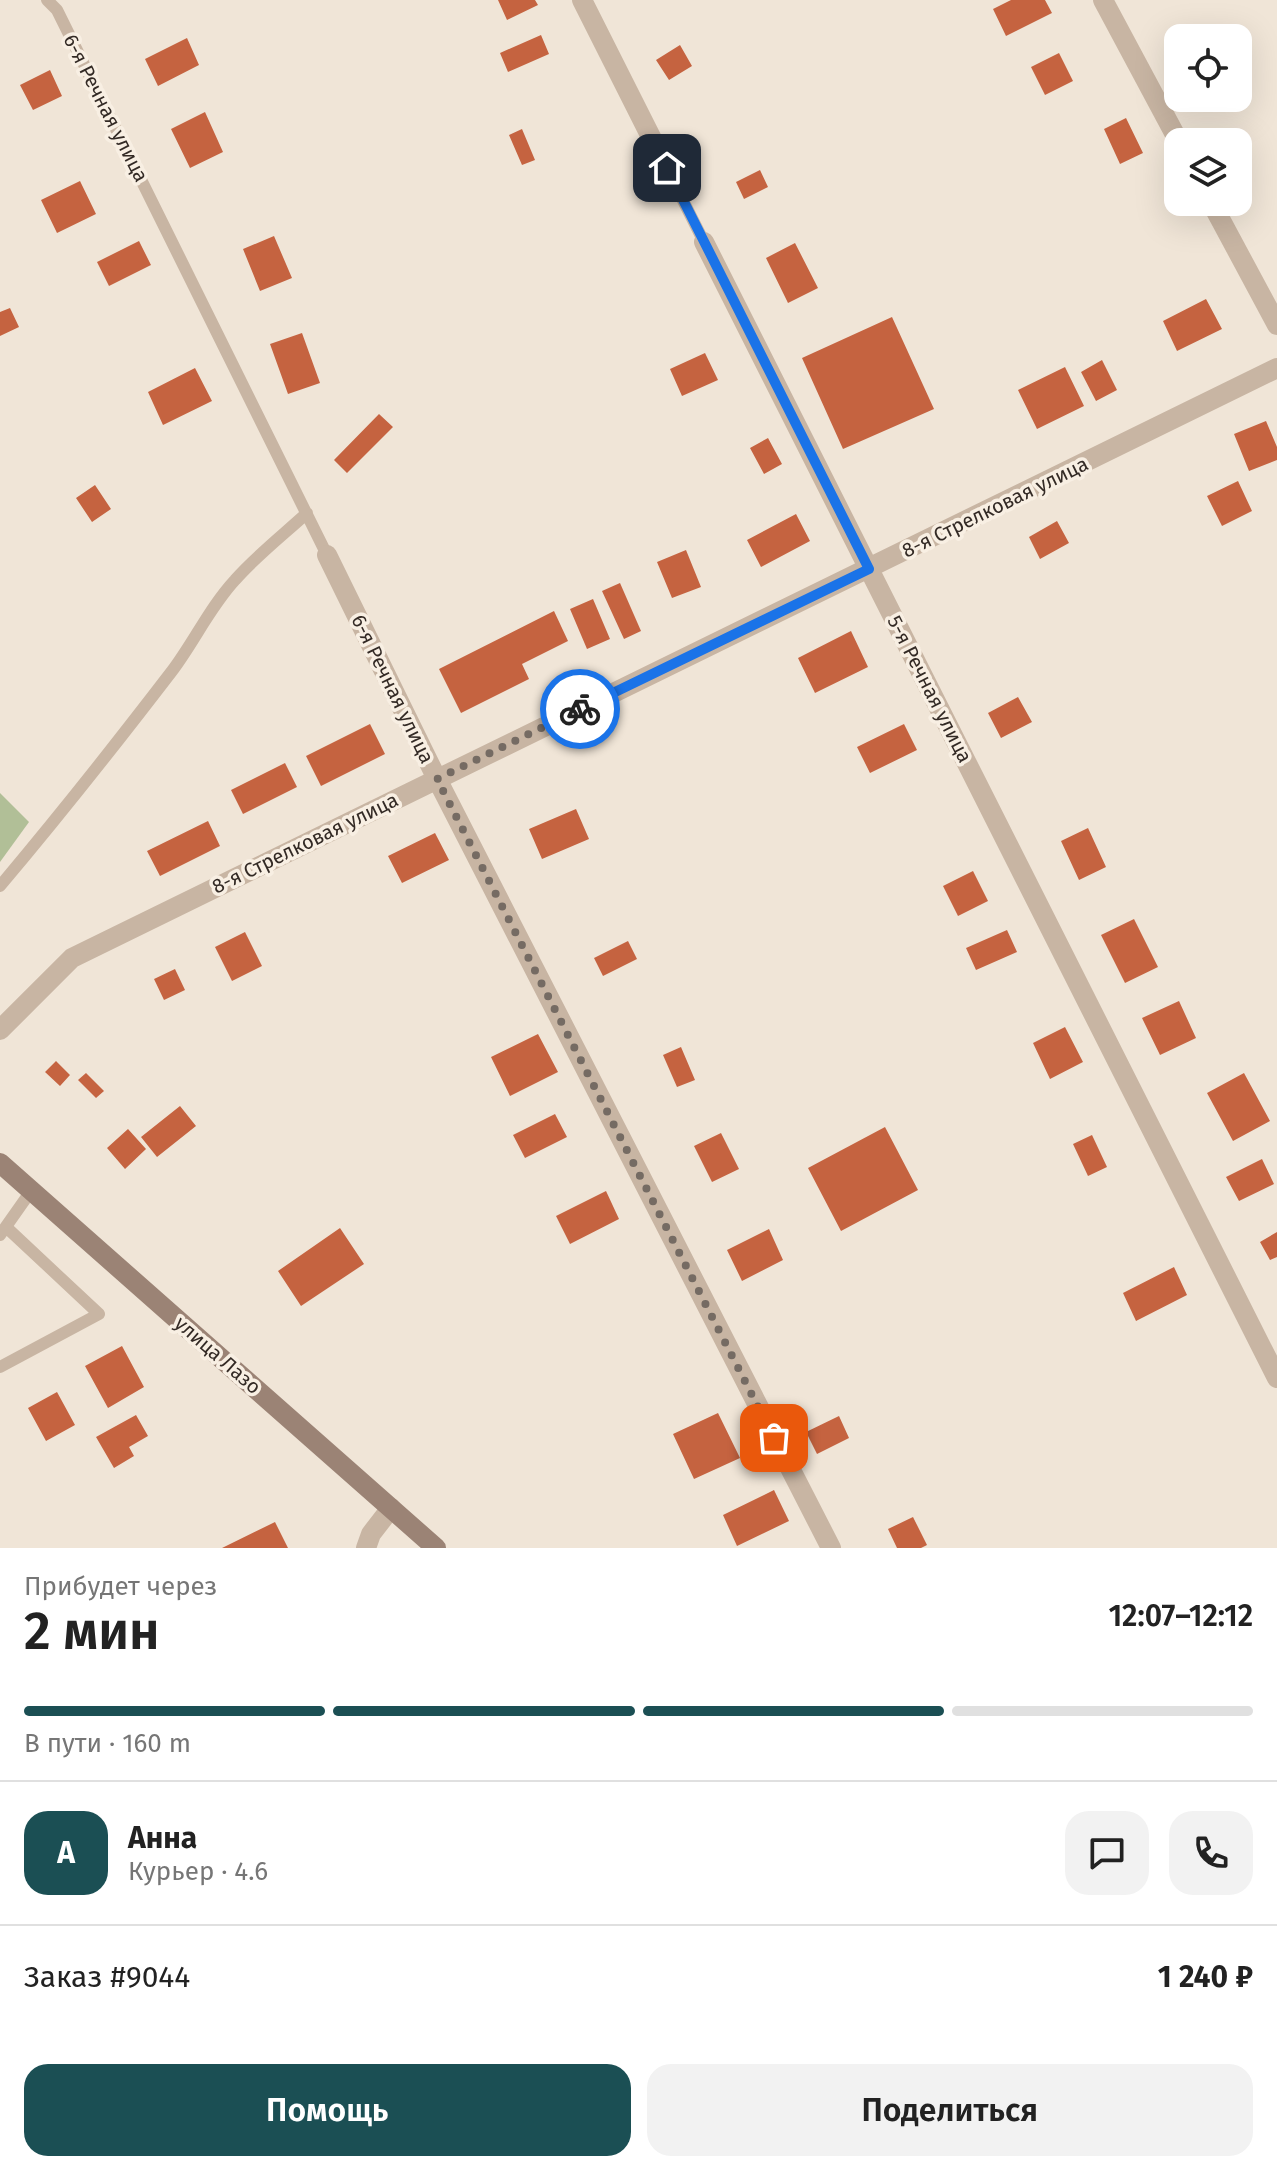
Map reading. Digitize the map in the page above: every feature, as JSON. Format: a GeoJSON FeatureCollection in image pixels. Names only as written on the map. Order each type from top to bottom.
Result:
{"type":"FeatureCollection","features":[{"type":"Feature","properties":{"kind":"main road","name":"улица Лазо"},"geometry":{"type":"LineString","coordinates":[[0,1163],[436,1548]]}},
{"type":"Feature","properties":{"kind":"street","name":"5-я Речная улица"},"geometry":{"type":"LineString","coordinates":[[582,0],[654,143]]}},
{"type":"Feature","properties":{"kind":"street"},"geometry":{"type":"LineString","coordinates":[[1103,0],[1172,128]]}},
{"type":"Feature","properties":{"kind":"street"},"geometry":{"type":"LineString","coordinates":[[1219,216],[1277,325]]}},
{"type":"Feature","properties":{"kind":"street","name":"5-я Речная улица"},"geometry":{"type":"LineString","coordinates":[[704,242],[1277,1378]]}},
{"type":"Feature","properties":{"kind":"street","name":"8-я Стрелковая улица"},"geometry":{"type":"LineString","coordinates":[[0,1030],[72,958],[1277,368]]}},
{"type":"Feature","properties":{"kind":"street","name":"6-я Речная улица"},"geometry":{"type":"LineString","coordinates":[[327,555],[437,779],[831,1548]]}},
{"type":"Feature","properties":{"kind":"street"},"geometry":{"type":"LineString","coordinates":[[366,1548],[371,1534],[391,1508]]}},
{"type":"Feature","properties":{"kind":"lane","name":"6-я Речная улица"},"geometry":{"type":"LineString","coordinates":[[47,0],[57,10],[119,132],[327,555]]}},
{"type":"Feature","properties":{"kind":"lane","name":"5-я Речная улица"},"geometry":{"type":"LineString","coordinates":[[654,143],[704,242]]}},
{"type":"Feature","properties":{"kind":"lane"},"geometry":{"type":"LineString","coordinates":[[0,886],[69,806],[190,647],[235,580],[309,518]]}},
{"type":"Feature","properties":{"kind":"lane"},"geometry":{"type":"LineString","coordinates":[[0,1367],[99,1314],[3,1231],[31,1191]]}},
{"type":"Feature","properties":{"kind":"green space"},"geometry":{"type":"Polygon","coordinates":[[[0,793],[29,822],[0,862],[0,793]]]}},
{"type":"Feature","properties":{"kind":"building"},"geometry":{"type":"Polygon","coordinates":[[[498,0],[535,0],[538,5],[507,20],[498,0]]]}},
{"type":"Feature","properties":{"kind":"building"},"geometry":{"type":"Polygon","coordinates":[[[1011,0],[1045,0],[1052,13],[1006,36],[993,9],[1011,0]]]}},
{"type":"Feature","properties":{"kind":"building"},"geometry":{"type":"Polygon","coordinates":[[[541,35],[549,54],[508,72],[500,53],[541,35]]]}},
{"type":"Feature","properties":{"kind":"building"},"geometry":{"type":"Polygon","coordinates":[[[187,38],[199,65],[158,86],[145,59],[187,38]]]}},
{"type":"Feature","properties":{"kind":"building"},"geometry":{"type":"Polygon","coordinates":[[[680,45],[692,66],[669,80],[656,60],[680,45]]]}},
{"type":"Feature","properties":{"kind":"building"},"geometry":{"type":"Polygon","coordinates":[[[1059,53],[1073,81],[1045,95],[1031,67],[1059,53]]]}},
{"type":"Feature","properties":{"kind":"building"},"geometry":{"type":"Polygon","coordinates":[[[50,70],[62,96],[33,110],[20,85],[50,70]]]}},
{"type":"Feature","properties":{"kind":"building"},"geometry":{"type":"Polygon","coordinates":[[[205,112],[223,152],[190,168],[171,129],[205,112]]]}},
{"type":"Feature","properties":{"kind":"building"},"geometry":{"type":"Polygon","coordinates":[[[1126,118],[1143,153],[1120,164],[1104,129],[1126,118]]]}},
{"type":"Feature","properties":{"kind":"building"},"geometry":{"type":"Polygon","coordinates":[[[522,129],[535,160],[522,165],[509,135],[522,129]]]}},
{"type":"Feature","properties":{"kind":"building"},"geometry":{"type":"Polygon","coordinates":[[[760,170],[768,187],[744,199],[736,182],[760,170]]]}},
{"type":"Feature","properties":{"kind":"building"},"geometry":{"type":"Polygon","coordinates":[[[80,181],[96,214],[57,233],[41,200],[80,181]]]}},
{"type":"Feature","properties":{"kind":"building"},"geometry":{"type":"Polygon","coordinates":[[[274,236],[292,278],[260,291],[243,249],[274,236]]]}},
{"type":"Feature","properties":{"kind":"building"},"geometry":{"type":"Polygon","coordinates":[[[139,241],[151,265],[109,286],[97,262],[139,241]]]}},
{"type":"Feature","properties":{"kind":"building"},"geometry":{"type":"Polygon","coordinates":[[[795,243],[818,288],[788,303],[766,258],[795,243]]]}},
{"type":"Feature","properties":{"kind":"building"},"geometry":{"type":"Polygon","coordinates":[[[1206,299],[1222,329],[1177,351],[1163,321],[1206,299]]]}},
{"type":"Feature","properties":{"kind":"building"},"geometry":{"type":"Polygon","coordinates":[[[10,308],[19,327],[0,336],[0,312],[10,308]]]}},
{"type":"Feature","properties":{"kind":"building"},"geometry":{"type":"Polygon","coordinates":[[[892,317],[934,409],[843,449],[802,358],[892,317]]]}},
{"type":"Feature","properties":{"kind":"building"},"geometry":{"type":"Polygon","coordinates":[[[302,333],[320,383],[288,394],[270,344],[302,333]]]}},
{"type":"Feature","properties":{"kind":"building"},"geometry":{"type":"Polygon","coordinates":[[[705,353],[718,380],[682,396],[670,369],[705,353]]]}},
{"type":"Feature","properties":{"kind":"building"},"geometry":{"type":"Polygon","coordinates":[[[1102,360],[1117,390],[1096,401],[1081,372],[1102,360]]]}},
{"type":"Feature","properties":{"kind":"building"},"geometry":{"type":"Polygon","coordinates":[[[1065,367],[1084,406],[1037,429],[1018,390],[1065,367]]]}},
{"type":"Feature","properties":{"kind":"building"},"geometry":{"type":"Polygon","coordinates":[[[195,368],[212,401],[163,425],[148,392],[195,368]]]}},
{"type":"Feature","properties":{"kind":"building"},"geometry":{"type":"Polygon","coordinates":[[[379,414],[393,427],[347,473],[334,460],[379,414]]]}},
{"type":"Feature","properties":{"kind":"building"},"geometry":{"type":"Polygon","coordinates":[[[1266,421],[1277,447],[1277,460],[1249,471],[1234,434],[1266,421]]]}},
{"type":"Feature","properties":{"kind":"building"},"geometry":{"type":"Polygon","coordinates":[[[768,438],[782,464],[764,474],[750,448],[768,438]]]}},
{"type":"Feature","properties":{"kind":"building"},"geometry":{"type":"Polygon","coordinates":[[[1238,481],[1252,511],[1222,526],[1207,496],[1238,481]]]}},
{"type":"Feature","properties":{"kind":"building"},"geometry":{"type":"Polygon","coordinates":[[[95,485],[111,509],[92,522],[76,498],[95,485]]]}},
{"type":"Feature","properties":{"kind":"building"},"geometry":{"type":"Polygon","coordinates":[[[796,514],[810,541],[761,567],[747,540],[796,514]]]}},
{"type":"Feature","properties":{"kind":"building"},"geometry":{"type":"Polygon","coordinates":[[[1057,521],[1069,543],[1040,559],[1029,537],[1057,521]]]}},
{"type":"Feature","properties":{"kind":"building"},"geometry":{"type":"Polygon","coordinates":[[[686,550],[701,587],[672,598],[657,562],[686,550]]]}},
{"type":"Feature","properties":{"kind":"building"},"geometry":{"type":"Polygon","coordinates":[[[620,583],[641,631],[624,639],[602,591],[620,583]]]}},
{"type":"Feature","properties":{"kind":"building"},"geometry":{"type":"Polygon","coordinates":[[[593,599],[610,639],[587,649],[570,609],[593,599]]]}},
{"type":"Feature","properties":{"kind":"building"},"geometry":{"type":"Polygon","coordinates":[[[554,611],[568,641],[522,664],[529,679],[461,713],[439,669],[554,611]]]}},
{"type":"Feature","properties":{"kind":"building"},"geometry":{"type":"Polygon","coordinates":[[[851,631],[868,667],[815,693],[798,658],[851,631]]]}},
{"type":"Feature","properties":{"kind":"building"},"geometry":{"type":"Polygon","coordinates":[[[1018,697],[1032,722],[1001,738],[988,713],[1018,697]]]}},
{"type":"Feature","properties":{"kind":"building"},"geometry":{"type":"Polygon","coordinates":[[[370,724],[385,754],[321,786],[306,756],[370,724]]]}},
{"type":"Feature","properties":{"kind":"building"},"geometry":{"type":"Polygon","coordinates":[[[904,724],[917,750],[870,773],[857,747],[904,724]]]}},
{"type":"Feature","properties":{"kind":"building"},"geometry":{"type":"Polygon","coordinates":[[[285,763],[297,787],[243,814],[231,790],[285,763]]]}},
{"type":"Feature","properties":{"kind":"building"},"geometry":{"type":"Polygon","coordinates":[[[576,809],[589,839],[542,859],[529,829],[576,809]]]}},
{"type":"Feature","properties":{"kind":"building"},"geometry":{"type":"Polygon","coordinates":[[[208,821],[220,846],[160,876],[147,851],[208,821]]]}},
{"type":"Feature","properties":{"kind":"building"},"geometry":{"type":"Polygon","coordinates":[[[1088,828],[1106,867],[1079,880],[1061,841],[1088,828]]]}},
{"type":"Feature","properties":{"kind":"building"},"geometry":{"type":"Polygon","coordinates":[[[435,833],[449,860],[402,883],[388,856],[435,833]]]}},
{"type":"Feature","properties":{"kind":"building"},"geometry":{"type":"Polygon","coordinates":[[[973,871],[988,901],[958,916],[943,886],[973,871]]]}},
{"type":"Feature","properties":{"kind":"building"},"geometry":{"type":"Polygon","coordinates":[[[1134,919],[1158,967],[1125,983],[1101,935],[1134,919]]]}},
{"type":"Feature","properties":{"kind":"building"},"geometry":{"type":"Polygon","coordinates":[[[1007,930],[1017,952],[976,970],[966,948],[1007,930]]]}},
{"type":"Feature","properties":{"kind":"building"},"geometry":{"type":"Polygon","coordinates":[[[245,932],[262,966],[232,981],[215,947],[245,932]]]}},
{"type":"Feature","properties":{"kind":"building"},"geometry":{"type":"Polygon","coordinates":[[[628,941],[637,959],[603,976],[594,958],[628,941]]]}},
{"type":"Feature","properties":{"kind":"building"},"geometry":{"type":"Polygon","coordinates":[[[175,969],[185,990],[164,1000],[154,979],[175,969]]]}},
{"type":"Feature","properties":{"kind":"building"},"geometry":{"type":"Polygon","coordinates":[[[1179,1001],[1196,1038],[1160,1055],[1142,1018],[1179,1001]]]}},
{"type":"Feature","properties":{"kind":"building"},"geometry":{"type":"Polygon","coordinates":[[[1065,1027],[1083,1062],[1050,1079],[1033,1043],[1065,1027]]]}},
{"type":"Feature","properties":{"kind":"building"},"geometry":{"type":"Polygon","coordinates":[[[538,1034],[558,1072],[510,1096],[491,1057],[538,1034]]]}},
{"type":"Feature","properties":{"kind":"building"},"geometry":{"type":"Polygon","coordinates":[[[681,1047],[695,1080],[677,1087],[663,1055],[681,1047]]]}},
{"type":"Feature","properties":{"kind":"building"},"geometry":{"type":"Polygon","coordinates":[[[56,1061],[70,1075],[60,1086],[45,1072],[56,1061]]]}},
{"type":"Feature","properties":{"kind":"building"},"geometry":{"type":"Polygon","coordinates":[[[86,1073],[104,1091],[96,1098],[78,1080],[86,1073]]]}},
{"type":"Feature","properties":{"kind":"building"},"geometry":{"type":"Polygon","coordinates":[[[1244,1073],[1270,1121],[1233,1141],[1207,1093],[1244,1073]]]}},
{"type":"Feature","properties":{"kind":"building"},"geometry":{"type":"Polygon","coordinates":[[[180,1106],[196,1126],[157,1157],[141,1137],[180,1106]]]}},
{"type":"Feature","properties":{"kind":"building"},"geometry":{"type":"Polygon","coordinates":[[[555,1114],[567,1137],[525,1158],[513,1135],[555,1114]]]}},
{"type":"Feature","properties":{"kind":"building"},"geometry":{"type":"Polygon","coordinates":[[[885,1127],[918,1190],[841,1231],[808,1168],[885,1127]]]}},
{"type":"Feature","properties":{"kind":"building"},"geometry":{"type":"Polygon","coordinates":[[[128,1129],[146,1149],[125,1169],[107,1148],[128,1129]]]}},
{"type":"Feature","properties":{"kind":"building"},"geometry":{"type":"Polygon","coordinates":[[[721,1133],[739,1169],[712,1182],[694,1146],[721,1133]]]}},
{"type":"Feature","properties":{"kind":"building"},"geometry":{"type":"Polygon","coordinates":[[[1092,1135],[1107,1167],[1088,1176],[1073,1144],[1092,1135]]]}},
{"type":"Feature","properties":{"kind":"building"},"geometry":{"type":"Polygon","coordinates":[[[1262,1159],[1274,1184],[1239,1201],[1226,1177],[1262,1159]]]}},
{"type":"Feature","properties":{"kind":"building"},"geometry":{"type":"Polygon","coordinates":[[[606,1191],[619,1219],[570,1244],[556,1216],[606,1191]]]}},
{"type":"Feature","properties":{"kind":"building"},"geometry":{"type":"Polygon","coordinates":[[[340,1228],[364,1264],[301,1306],[278,1271],[340,1228]]]}},
{"type":"Feature","properties":{"kind":"building"},"geometry":{"type":"Polygon","coordinates":[[[769,1229],[783,1260],[742,1281],[727,1250],[769,1229]]]}},
{"type":"Feature","properties":{"kind":"building"},"geometry":{"type":"Polygon","coordinates":[[[1277,1232],[1277,1257],[1270,1260],[1260,1242],[1277,1232]]]}},
{"type":"Feature","properties":{"kind":"building"},"geometry":{"type":"Polygon","coordinates":[[[1174,1267],[1187,1295],[1136,1321],[1123,1293],[1174,1267]]]}},
{"type":"Feature","properties":{"kind":"building"},"geometry":{"type":"Polygon","coordinates":[[[122,1346],[144,1387],[108,1408],[85,1366],[122,1346]]]}},
{"type":"Feature","properties":{"kind":"building"},"geometry":{"type":"Polygon","coordinates":[[[57,1392],[75,1425],[46,1441],[28,1408],[57,1392]]]}},
{"type":"Feature","properties":{"kind":"building"},"geometry":{"type":"Polygon","coordinates":[[[718,1413],[740,1458],[694,1479],[673,1434],[718,1413]]]}},
{"type":"Feature","properties":{"kind":"building"},"geometry":{"type":"Polygon","coordinates":[[[136,1415],[148,1436],[129,1447],[134,1456],[114,1468],[96,1437],[136,1415]]]}},
{"type":"Feature","properties":{"kind":"building"},"geometry":{"type":"Polygon","coordinates":[[[839,1416],[849,1438],[817,1454],[806,1432],[839,1416]]]}},
{"type":"Feature","properties":{"kind":"building"},"geometry":{"type":"Polygon","coordinates":[[[774,1490],[789,1521],[737,1546],[723,1515],[774,1490]]]}},
{"type":"Feature","properties":{"kind":"building"},"geometry":{"type":"Polygon","coordinates":[[[913,1517],[927,1545],[897,1548],[888,1529],[913,1517]]]}},
{"type":"Feature","properties":{"kind":"building"},"geometry":{"type":"Polygon","coordinates":[[[275,1522],[288,1548],[222,1548],[275,1522]]]}},
{"type":"Feature","properties":{"kind":"way so far"},"geometry":{"type":"LineString","coordinates":[[580,709],[437,779],[774,1438]]}},
{"type":"Feature","properties":{"kind":"route"},"geometry":{"type":"LineString","coordinates":[[580,709],[869,569],[667,168]]}}]}
